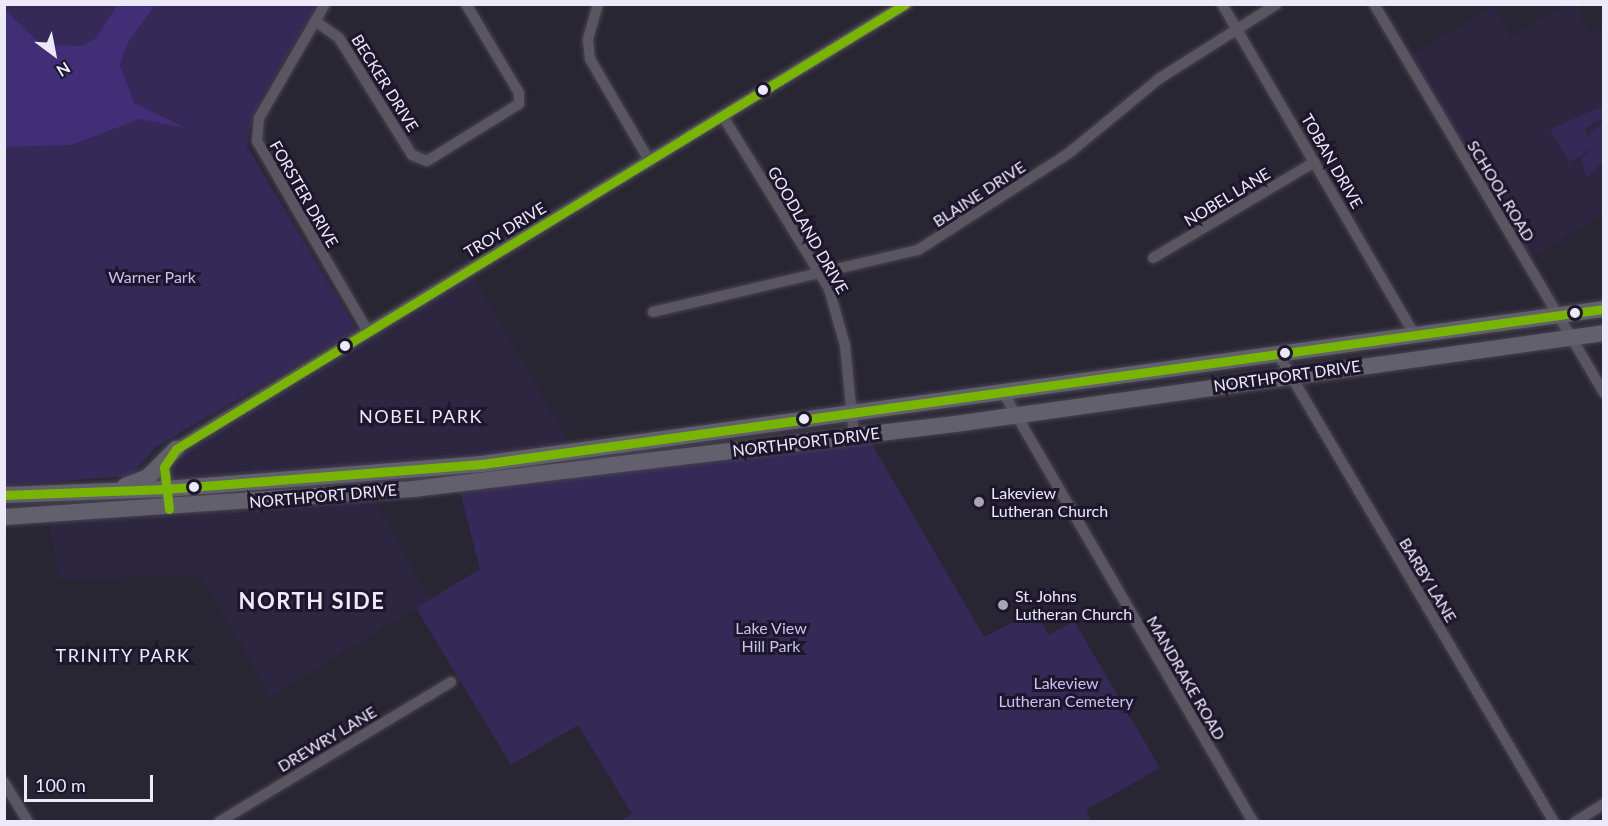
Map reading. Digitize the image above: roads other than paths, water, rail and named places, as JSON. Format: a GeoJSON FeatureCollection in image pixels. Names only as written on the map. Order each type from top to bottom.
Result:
{"type":"FeatureCollection","features":[{"type":"Feature","properties":{"kind":"main road","name":"NORTHPORT DRIVE"},"geometry":{"type":"LineString","coordinates":[[4,495],[165,489],[407,471],[1004,394],[1604,309]]}},
{"type":"Feature","properties":{"kind":"main road","name":"NORTHPORT DRIVE"},"geometry":{"type":"LineString","coordinates":[[4,517],[171,509],[303,498],[854,437],[1604,333]]}},
{"type":"Feature","properties":{"kind":"main road"},"geometry":{"type":"LineString","coordinates":[[73,494],[140,482],[176,448]]}},
{"type":"Feature","properties":{"kind":"main road"},"geometry":{"type":"LineString","coordinates":[[303,498],[344,485],[399,480],[407,471]]}},
{"type":"Feature","properties":{"kind":"main road"},"geometry":{"type":"LineString","coordinates":[[4,505],[36,495]]}},
{"type":"Feature","properties":{"kind":"street","name":"FORSTER DRIVE"},"geometry":{"type":"LineString","coordinates":[[325,4],[259,118],[257,141],[368,332]]}},
{"type":"Feature","properties":{"kind":"street","name":"BECKER DRIVE"},"geometry":{"type":"LineString","coordinates":[[315,21],[339,38],[412,155],[427,160],[519,104],[519,93],[466,4]]}},
{"type":"Feature","properties":{"kind":"street"},"geometry":{"type":"LineString","coordinates":[[598,4],[588,40],[590,59],[650,162]]}},
{"type":"Feature","properties":{"kind":"street","name":"TROY DRIVE"},"geometry":{"type":"LineString","coordinates":[[176,448],[724,118],[906,4]]}},
{"type":"Feature","properties":{"kind":"street","name":"TOBAN DRIVE"},"geometry":{"type":"LineString","coordinates":[[1222,4],[1415,335]]}},
{"type":"Feature","properties":{"kind":"street","name":"BLAINE DRIVE"},"geometry":{"type":"LineString","coordinates":[[653,312],[819,272],[906,254],[937,239],[1070,153],[1160,78],[1277,4]]}},
{"type":"Feature","properties":{"kind":"street","name":"SCHOOL ROAD"},"geometry":{"type":"LineString","coordinates":[[1374,4],[1604,393]]}},
{"type":"Feature","properties":{"kind":"street","name":"GOODLAND DRIVE"},"geometry":{"type":"LineString","coordinates":[[724,118],[819,272],[840,317],[854,437]]}},
{"type":"Feature","properties":{"kind":"street","name":"NOBEL LANE"},"geometry":{"type":"LineString","coordinates":[[1153,258],[1316,162]]}},
{"type":"Feature","properties":{"kind":"street","name":"BARBY LANE"},"geometry":{"type":"LineString","coordinates":[[1278,354],[1554,822]]}},
{"type":"Feature","properties":{"kind":"street","name":"MANDRAKE ROAD"},"geometry":{"type":"LineString","coordinates":[[1004,394],[1014,416],[1253,822]]}},
{"type":"Feature","properties":{"kind":"street"},"geometry":{"type":"LineString","coordinates":[[171,509],[165,489],[164,463],[176,448]]}},
{"type":"Feature","properties":{"kind":"street","name":"DREWRY LANE"},"geometry":{"type":"LineString","coordinates":[[219,822],[451,682]]}},
{"type":"Feature","properties":{"kind":"street"},"geometry":{"type":"LineString","coordinates":[[4,782],[28,822]]}},
{"type":"Feature","properties":{"kind":"street"},"geometry":{"type":"LineString","coordinates":[[1575,822],[1604,804]]}},
{"type":"Feature","properties":{"kind":"place","name":"Lakeview Lutheran Church"},"geometry":{"type":"Point","coordinates":[979,502]}},
{"type":"Feature","properties":{"kind":"place","name":"St. Johns Lutheran Church"},"geometry":{"type":"Point","coordinates":[1003,605]}},
{"type":"Feature","properties":{"kind":"district","name":"NOBEL PARK"},"geometry":{"type":"Point","coordinates":[421,416]}},
{"type":"Feature","properties":{"kind":"district","name":"NORTH SIDE"},"geometry":{"type":"Point","coordinates":[312,601]}},
{"type":"Feature","properties":{"kind":"district","name":"TRINITY PARK"},"geometry":{"type":"Point","coordinates":[123,655]}},
{"type":"Feature","properties":{"kind":"park label","name":"Warner Park"},"geometry":{"type":"Point","coordinates":[152,277]}},
{"type":"Feature","properties":{"kind":"park label","name":"Lake View Hill Park"},"geometry":{"type":"Point","coordinates":[771,637]}},
{"type":"Feature","properties":{"kind":"park label","name":"Lakeview Lutheran Cemetery"},"geometry":{"type":"Point","coordinates":[1066,692]}}]}
